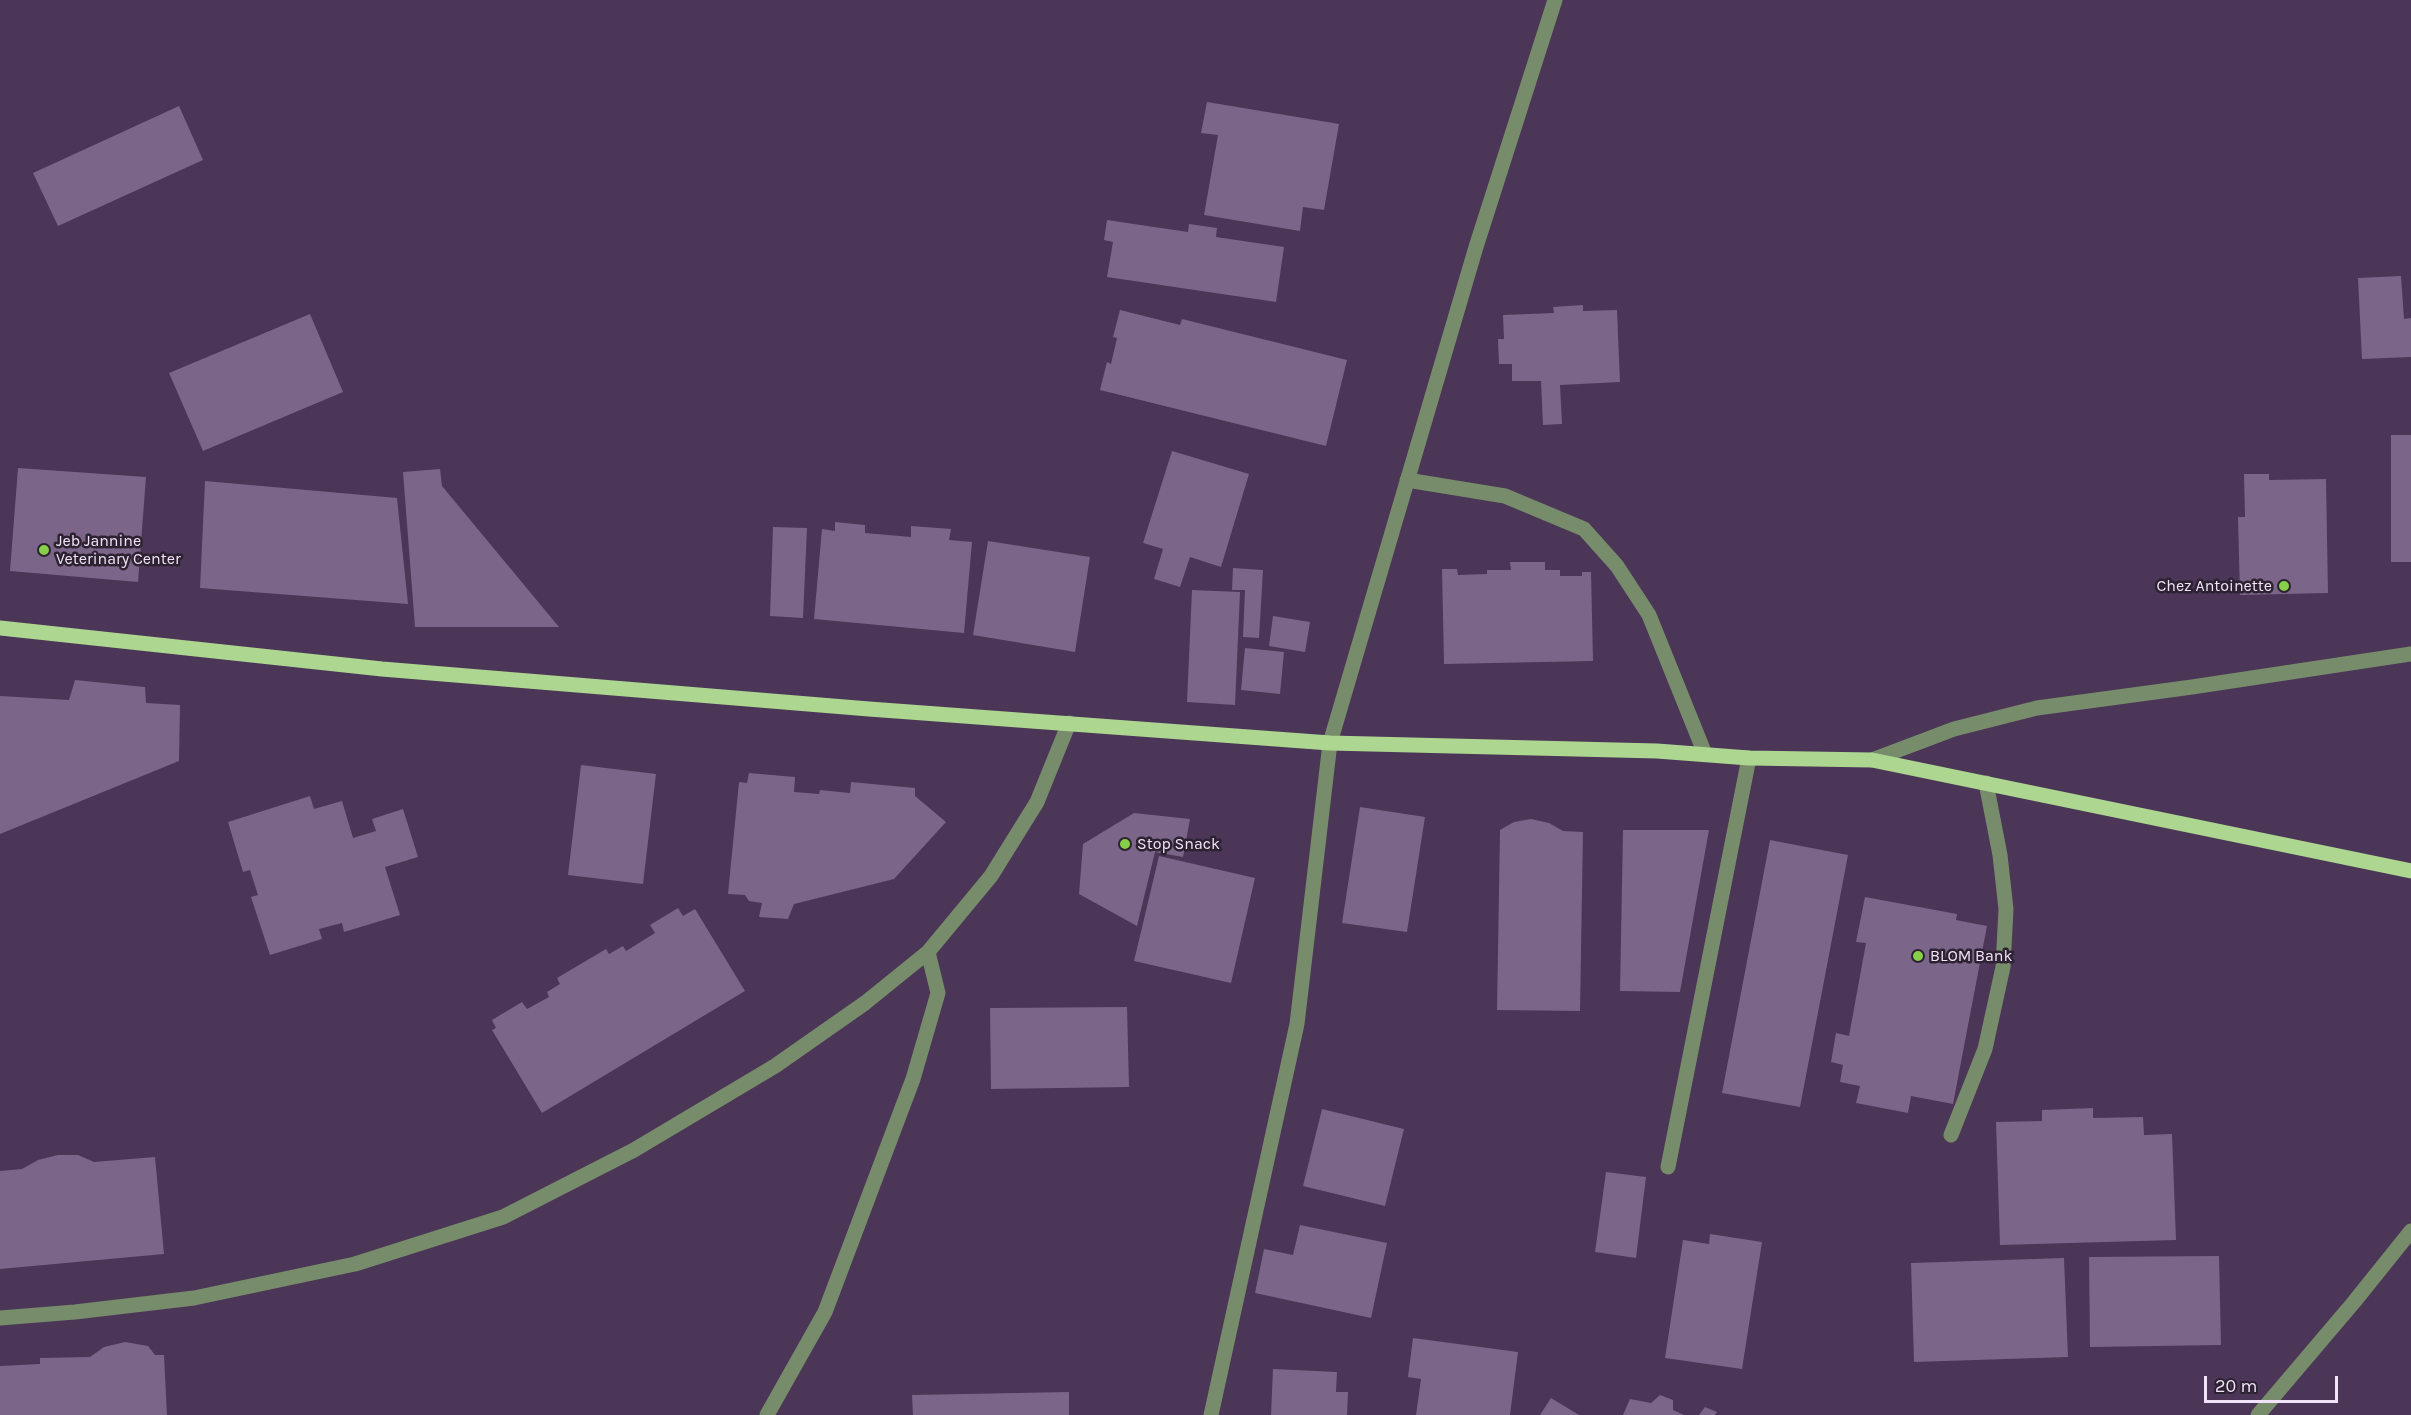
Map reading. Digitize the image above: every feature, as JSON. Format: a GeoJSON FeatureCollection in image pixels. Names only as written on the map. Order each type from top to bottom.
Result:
{"type":"FeatureCollection","features":[{"type":"Feature","properties":{"kind":"main road"},"geometry":{"type":"LineString","coordinates":[[0,628],[382,669],[869,709],[1330,743],[1705,754],[1749,758],[1872,760],[2411,871]]}},
{"type":"Feature","properties":{"kind":"street"},"geometry":{"type":"LineString","coordinates":[[1211,1415],[1297,1024],[1330,743],[1476,247],[1555,0]]}},
{"type":"Feature","properties":{"kind":"street"},"geometry":{"type":"LineString","coordinates":[[1407,480],[1505,496],[1584,529],[1617,566],[1649,615],[1705,754]]}},
{"type":"Feature","properties":{"kind":"street"},"geometry":{"type":"LineString","coordinates":[[1872,760],[1954,729],[2037,708],[2411,654]]}},
{"type":"Feature","properties":{"kind":"street"},"geometry":{"type":"LineString","coordinates":[[0,1318],[194,1298],[355,1264],[503,1217],[634,1150],[775,1066],[866,1003],[928,951],[991,876],[1037,802],[1069,723]]}},
{"type":"Feature","properties":{"kind":"street"},"geometry":{"type":"LineString","coordinates":[[1668,1167],[1749,758]]}},
{"type":"Feature","properties":{"kind":"street"},"geometry":{"type":"LineString","coordinates":[[1951,1135],[1985,1049],[2003,967],[2006,909],[2000,855],[1986,783]]}},
{"type":"Feature","properties":{"kind":"street"},"geometry":{"type":"LineString","coordinates":[[766,1415],[825,1312],[913,1078],[938,993],[928,951]]}},
{"type":"Feature","properties":{"kind":"street"},"geometry":{"type":"LineString","coordinates":[[2258,1415],[2411,1231]]}},
{"type":"Feature","properties":{"kind":"building"},"geometry":{"type":"Polygon","coordinates":[[[1207,102],[1339,124],[1324,210],[1303,207],[1300,231],[1204,215],[1218,135],[1201,133],[1207,102]]]}},
{"type":"Feature","properties":{"kind":"building"},"geometry":{"type":"Polygon","coordinates":[[[179,106],[203,160],[58,226],[33,173],[179,106]]]}},
{"type":"Feature","properties":{"kind":"building"},"geometry":{"type":"Polygon","coordinates":[[[1107,220],[1188,232],[1189,224],[1217,228],[1216,237],[1284,247],[1276,302],[1107,277],[1113,242],[1104,240],[1107,220]]]}},
{"type":"Feature","properties":{"kind":"building"},"geometry":{"type":"Polygon","coordinates":[[[2401,276],[2404,319],[2411,318],[2411,357],[2362,359],[2358,278],[2401,276]]]}},
{"type":"Feature","properties":{"kind":"building"},"geometry":{"type":"Polygon","coordinates":[[[1583,305],[1583,311],[1617,310],[1620,382],[1560,385],[1562,424],[1543,425],[1541,381],[1512,381],[1512,364],[1499,364],[1498,339],[1504,339],[1503,315],[1554,313],[1553,307],[1583,305]]]}},
{"type":"Feature","properties":{"kind":"building"},"geometry":{"type":"Polygon","coordinates":[[[1120,310],[1180,325],[1182,319],[1347,360],[1326,446],[1100,390],[1107,362],[1111,364],[1117,338],[1113,337],[1120,310]]]}},
{"type":"Feature","properties":{"kind":"building"},"geometry":{"type":"Polygon","coordinates":[[[310,314],[343,392],[203,451],[169,373],[310,314]]]}},
{"type":"Feature","properties":{"kind":"building"},"geometry":{"type":"Polygon","coordinates":[[[2391,435],[2411,435],[2411,562],[2391,562],[2391,435]]]}},
{"type":"Feature","properties":{"kind":"building"},"geometry":{"type":"Polygon","coordinates":[[[1172,451],[1249,474],[1221,567],[1190,557],[1180,587],[1154,579],[1163,549],[1143,543],[1172,451]]]}},
{"type":"Feature","properties":{"kind":"building"},"geometry":{"type":"Polygon","coordinates":[[[18,468],[146,477],[138,582],[10,571],[18,468]]]}},
{"type":"Feature","properties":{"kind":"building"},"geometry":{"type":"Polygon","coordinates":[[[440,469],[442,486],[559,627],[415,627],[403,472],[440,469]]]}},
{"type":"Feature","properties":{"kind":"building"},"geometry":{"type":"Polygon","coordinates":[[[2244,474],[2269,474],[2269,480],[2326,479],[2328,593],[2240,595],[2238,517],[2245,517],[2244,474]]]}},
{"type":"Feature","properties":{"kind":"building"},"geometry":{"type":"Polygon","coordinates":[[[205,481],[397,498],[408,604],[200,588],[205,481]]]}},
{"type":"Feature","properties":{"kind":"building"},"geometry":{"type":"Polygon","coordinates":[[[835,522],[865,525],[865,533],[911,537],[911,526],[951,529],[949,540],[972,542],[964,633],[814,619],[822,529],[835,531],[835,522]]]}},
{"type":"Feature","properties":{"kind":"building"},"geometry":{"type":"Polygon","coordinates":[[[773,527],[807,528],[803,618],[770,616],[773,527]]]}},
{"type":"Feature","properties":{"kind":"building"},"geometry":{"type":"Polygon","coordinates":[[[988,541],[1090,557],[1075,652],[973,635],[988,541]]]}},
{"type":"Feature","properties":{"kind":"building"},"geometry":{"type":"Polygon","coordinates":[[[1510,562],[1545,562],[1545,570],[1560,570],[1560,576],[1582,576],[1582,572],[1591,572],[1593,661],[1444,664],[1442,569],[1457,569],[1458,575],[1487,574],[1487,570],[1511,570],[1510,562]]]}},
{"type":"Feature","properties":{"kind":"building"},"geometry":{"type":"Polygon","coordinates":[[[1233,568],[1263,570],[1259,638],[1243,637],[1245,590],[1232,590],[1233,568]]]}},
{"type":"Feature","properties":{"kind":"building"},"geometry":{"type":"Polygon","coordinates":[[[1192,590],[1240,592],[1235,705],[1187,702],[1192,590]]]}},
{"type":"Feature","properties":{"kind":"building"},"geometry":{"type":"Polygon","coordinates":[[[1273,616],[1310,622],[1305,652],[1269,646],[1273,616]]]}},
{"type":"Feature","properties":{"kind":"building"},"geometry":{"type":"Polygon","coordinates":[[[1245,648],[1284,652],[1280,694],[1241,690],[1245,648]]]}},
{"type":"Feature","properties":{"kind":"building"},"geometry":{"type":"Polygon","coordinates":[[[75,680],[145,687],[146,703],[180,705],[179,761],[0,834],[0,696],[69,700],[75,680]]]}},
{"type":"Feature","properties":{"kind":"building"},"geometry":{"type":"Polygon","coordinates":[[[581,765],[656,774],[643,884],[568,875],[581,765]]]}},
{"type":"Feature","properties":{"kind":"building"},"geometry":{"type":"Polygon","coordinates":[[[749,773],[795,777],[794,792],[819,794],[820,790],[850,793],[851,782],[915,788],[915,796],[946,822],[894,879],[794,904],[788,919],[759,917],[762,903],[749,901],[745,895],[728,894],[739,782],[747,783],[749,773]]]}},
{"type":"Feature","properties":{"kind":"building"},"geometry":{"type":"Polygon","coordinates":[[[310,796],[314,809],[342,801],[353,838],[376,831],[372,819],[403,809],[418,857],[385,867],[400,915],[344,932],[342,923],[319,929],[322,939],[270,955],[251,897],[258,895],[250,870],[243,872],[228,822],[310,796]]]}},
{"type":"Feature","properties":{"kind":"building"},"geometry":{"type":"Polygon","coordinates":[[[1360,807],[1425,817],[1407,932],[1342,923],[1360,807]]]}},
{"type":"Feature","properties":{"kind":"building"},"geometry":{"type":"Polygon","coordinates":[[[1134,813],[1190,819],[1183,857],[1155,852],[1137,926],[1079,894],[1083,844],[1134,813]]]}},
{"type":"Feature","properties":{"kind":"building"},"geometry":{"type":"Polygon","coordinates":[[[1531,819],[1549,823],[1563,831],[1583,832],[1580,1011],[1497,1010],[1500,830],[1514,822],[1531,819]]]}},
{"type":"Feature","properties":{"kind":"building"},"geometry":{"type":"Polygon","coordinates":[[[1623,830],[1709,830],[1680,992],[1620,991],[1623,830]]]}},
{"type":"Feature","properties":{"kind":"building"},"geometry":{"type":"Polygon","coordinates":[[[1770,840],[1848,855],[1800,1107],[1722,1093],[1770,840]]]}},
{"type":"Feature","properties":{"kind":"building"},"geometry":{"type":"Polygon","coordinates":[[[1159,856],[1255,878],[1231,983],[1134,961],[1159,856]]]}},
{"type":"Feature","properties":{"kind":"building"},"geometry":{"type":"Polygon","coordinates":[[[1865,897],[1957,914],[1956,920],[1987,926],[1953,1104],[1911,1096],[1908,1113],[1856,1103],[1860,1086],[1840,1082],[1843,1065],[1831,1062],[1836,1033],[1849,1036],[1866,943],[1856,942],[1865,897]]]}},
{"type":"Feature","properties":{"kind":"building"},"geometry":{"type":"Polygon","coordinates":[[[678,908],[683,916],[695,909],[745,991],[542,1113],[492,1030],[496,1028],[492,1020],[522,1002],[527,1009],[549,997],[547,992],[560,984],[557,978],[606,949],[609,954],[623,946],[626,951],[655,933],[650,925],[678,908]]]}},
{"type":"Feature","properties":{"kind":"building"},"geometry":{"type":"Polygon","coordinates":[[[1127,1007],[1129,1087],[991,1089],[990,1008],[1127,1007]]]}},
{"type":"Feature","properties":{"kind":"building"},"geometry":{"type":"Polygon","coordinates":[[[2093,1108],[2093,1118],[2143,1117],[2144,1135],[2172,1134],[2176,1240],[2000,1245],[1996,1122],[2042,1121],[2042,1110],[2093,1108]]]}},
{"type":"Feature","properties":{"kind":"building"},"geometry":{"type":"Polygon","coordinates":[[[1322,1109],[1404,1129],[1385,1206],[1303,1186],[1322,1109]]]}},
{"type":"Feature","properties":{"kind":"building"},"geometry":{"type":"Polygon","coordinates":[[[58,1155],[78,1155],[94,1162],[155,1157],[164,1254],[0,1269],[0,1171],[22,1169],[38,1160],[58,1155]]]}},
{"type":"Feature","properties":{"kind":"building"},"geometry":{"type":"Polygon","coordinates":[[[1606,1172],[1646,1177],[1636,1258],[1595,1252],[1606,1172]]]}},
{"type":"Feature","properties":{"kind":"building"},"geometry":{"type":"Polygon","coordinates":[[[1300,1225],[1387,1243],[1371,1318],[1255,1293],[1264,1249],[1293,1255],[1300,1225]]]}},
{"type":"Feature","properties":{"kind":"building"},"geometry":{"type":"Polygon","coordinates":[[[1710,1234],[1762,1242],[1742,1369],[1665,1358],[1683,1240],[1709,1244],[1710,1234]]]}},
{"type":"Feature","properties":{"kind":"building"},"geometry":{"type":"Polygon","coordinates":[[[2219,1256],[2221,1345],[2090,1347],[2089,1257],[2219,1256]]]}},
{"type":"Feature","properties":{"kind":"building"},"geometry":{"type":"Polygon","coordinates":[[[2064,1258],[2068,1357],[1914,1362],[1911,1263],[2064,1258]]]}},
{"type":"Feature","properties":{"kind":"building"},"geometry":{"type":"Polygon","coordinates":[[[1413,1338],[1518,1352],[1510,1415],[1416,1415],[1421,1379],[1408,1377],[1413,1338]]]}},
{"type":"Feature","properties":{"kind":"building"},"geometry":{"type":"Polygon","coordinates":[[[125,1342],[148,1346],[155,1355],[164,1355],[167,1415],[0,1415],[0,1366],[40,1364],[40,1358],[90,1357],[104,1347],[125,1342]]]}},
{"type":"Feature","properties":{"kind":"building"},"geometry":{"type":"Polygon","coordinates":[[[1273,1369],[1337,1372],[1336,1392],[1348,1392],[1347,1415],[1271,1415],[1273,1369]]]}},
{"type":"Feature","properties":{"kind":"building"},"geometry":{"type":"Polygon","coordinates":[[[1069,1392],[1069,1415],[913,1415],[912,1395],[1069,1392]]]}},
{"type":"Feature","properties":{"kind":"building"},"geometry":{"type":"Polygon","coordinates":[[[1660,1395],[1673,1400],[1673,1410],[1684,1415],[1623,1415],[1630,1399],[1651,1403],[1660,1395]]]}},
{"type":"Feature","properties":{"kind":"building"},"geometry":{"type":"Polygon","coordinates":[[[1551,1398],[1579,1415],[1540,1415],[1551,1398]]]}},
{"type":"Feature","properties":{"kind":"building"},"geometry":{"type":"Polygon","coordinates":[[[1705,1407],[1717,1412],[1715,1415],[1699,1415],[1705,1407]]]}},
{"type":"Feature","properties":{"kind":"place","name":"Jeb Jannine Veterinary Center"},"geometry":{"type":"Point","coordinates":[44,550]}},
{"type":"Feature","properties":{"kind":"place","name":"Chez Antoinette"},"geometry":{"type":"Point","coordinates":[2284,586]}},
{"type":"Feature","properties":{"kind":"place","name":"Stop Snack"},"geometry":{"type":"Point","coordinates":[1125,844]}},
{"type":"Feature","properties":{"kind":"place","name":"BLOM Bank"},"geometry":{"type":"Point","coordinates":[1918,956]}}]}
